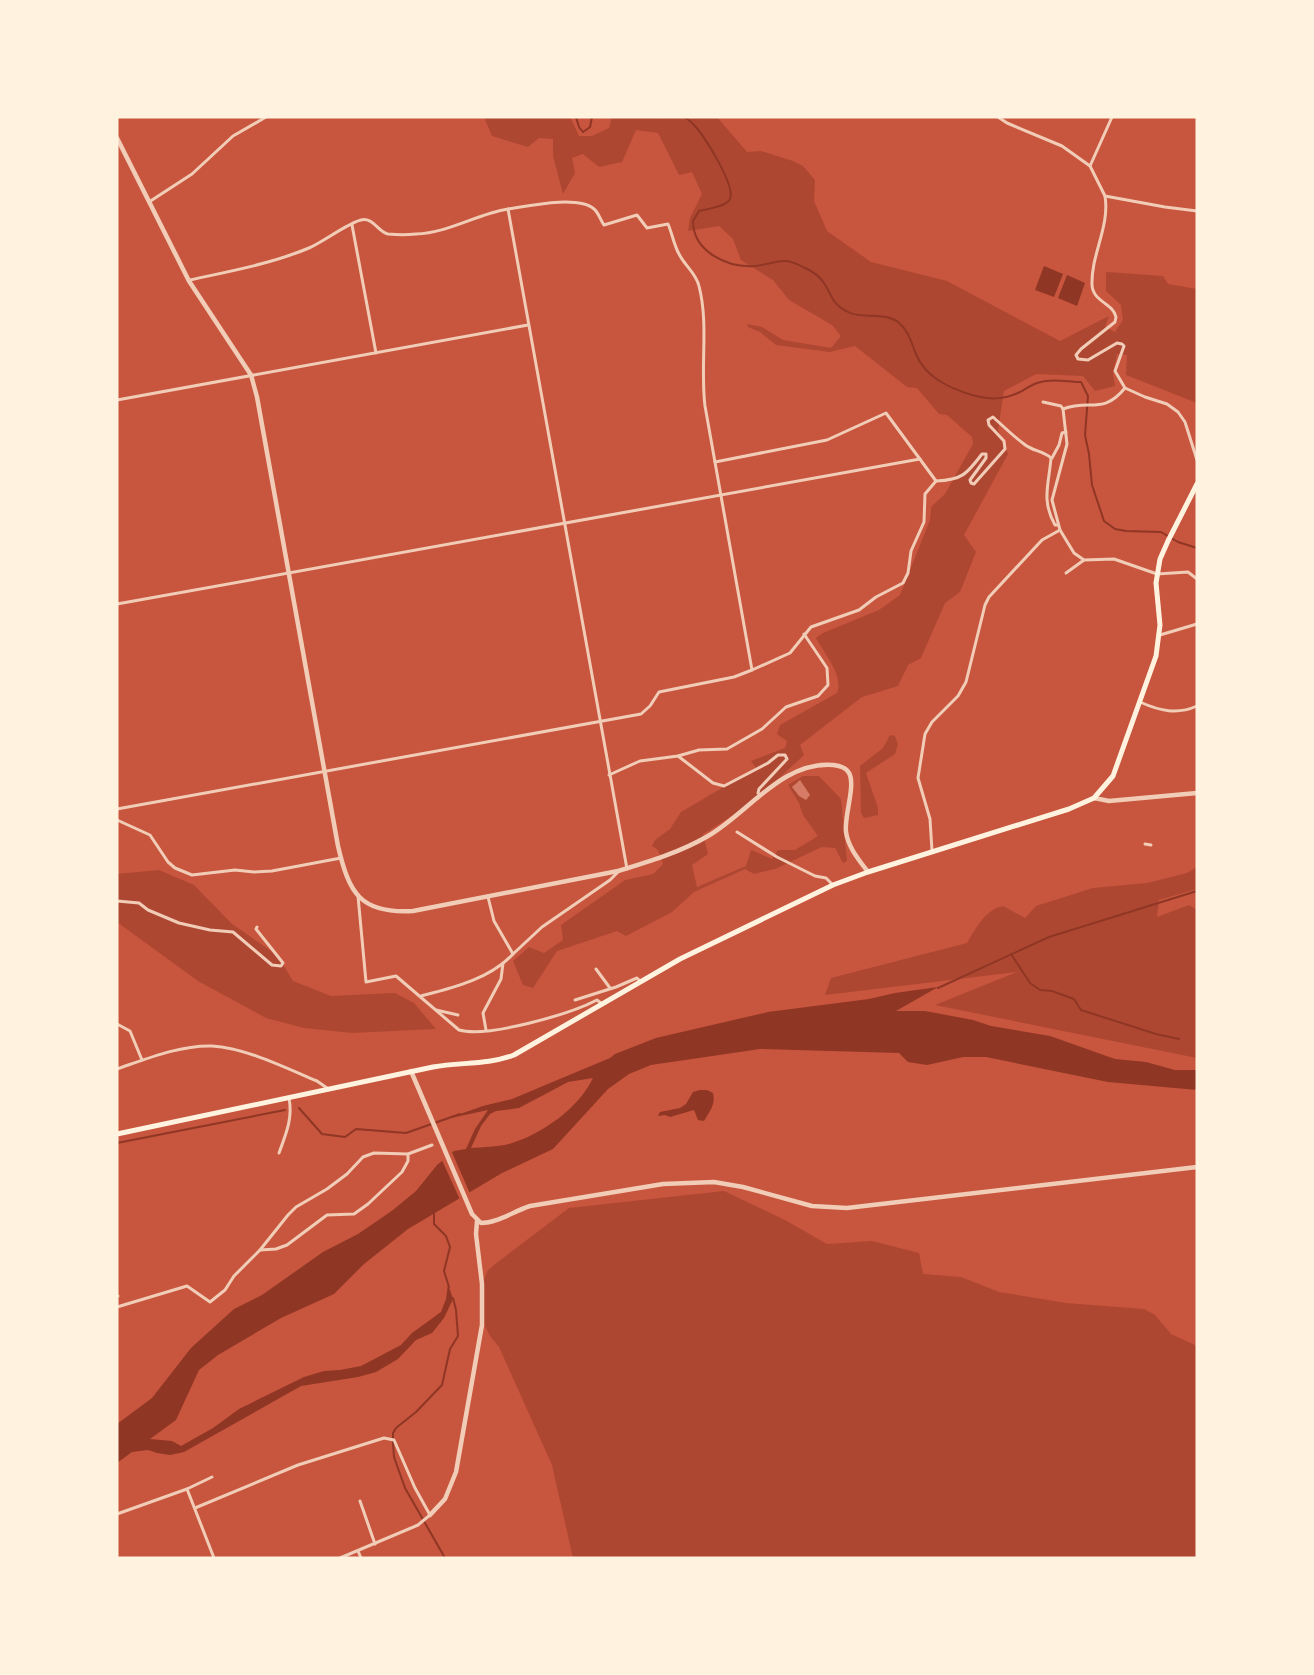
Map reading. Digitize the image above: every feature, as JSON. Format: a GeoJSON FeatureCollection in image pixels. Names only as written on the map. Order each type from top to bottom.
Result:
{"type":"FeatureCollection","features":[{"type":"Feature","properties":{"kind":"main road"},"geometry":{"type":"LineString","coordinates":[[117,1134],[411,1071],[444,1065],[483,1063],[514,1055],[723,936],[832,885],[1069,809],[1094,798],[1113,776],[1156,656],[1160,635],[1156,592],[1160,560],[1167,541],[1197,484]]}},
{"type":"Feature","properties":{"kind":"street"},"geometry":{"type":"LineString","coordinates":[[149,202],[192,174],[233,136],[266,117]]}},
{"type":"Feature","properties":{"kind":"street"},"geometry":{"type":"LineString","coordinates":[[998,117],[1062,146],[1090,166],[1105,196],[1107,218],[1092,284],[1095,296],[1112,309],[1116,317],[1114,322],[1076,355],[1078,359],[1088,360],[1117,343],[1122,344],[1124,346],[1115,371],[1125,388],[1167,404],[1178,412],[1185,422],[1197,460]]}},
{"type":"Feature","properties":{"kind":"street"},"geometry":{"type":"LineString","coordinates":[[1090,166],[1112,117]]}},
{"type":"Feature","properties":{"kind":"street"},"geometry":{"type":"LineString","coordinates":[[117,138],[189,281],[251,375],[259,408],[340,858],[345,877],[358,896],[378,909],[397,912],[413,911],[627,869],[700,840],[728,823],[787,776],[804,768],[830,765],[843,767],[849,772],[846,821],[848,839],[853,851],[868,872]]}},
{"type":"Feature","properties":{"kind":"street"},"geometry":{"type":"LineString","coordinates":[[1105,196],[1197,211]]}},
{"type":"Feature","properties":{"kind":"street"},"geometry":{"type":"LineString","coordinates":[[189,281],[276,260],[310,248],[358,220],[368,220],[389,234],[416,234],[472,221],[491,212],[541,204],[572,203],[597,210],[604,225],[637,215],[647,228],[668,224],[679,254],[699,285],[704,316],[703,392],[752,670]]}},
{"type":"Feature","properties":{"kind":"street"},"geometry":{"type":"LineString","coordinates":[[508,209],[627,869]]}},
{"type":"Feature","properties":{"kind":"street"},"geometry":{"type":"LineString","coordinates":[[352,225],[376,353]]}},
{"type":"Feature","properties":{"kind":"street"},"geometry":{"type":"LineString","coordinates":[[117,400],[528,325]]}},
{"type":"Feature","properties":{"kind":"street"},"geometry":{"type":"LineString","coordinates":[[1064,409],[1083,404],[1093,406],[1105,404],[1125,388]]}},
{"type":"Feature","properties":{"kind":"street"},"geometry":{"type":"LineString","coordinates":[[1043,402],[1061,406],[1064,409],[1067,444],[1052,501],[1060,530],[1074,554],[1084,560],[1114,560],[1157,574],[1188,572],[1197,579]]}},
{"type":"Feature","properties":{"kind":"street"},"geometry":{"type":"LineString","coordinates":[[715,462],[827,440],[886,412],[936,481]]}},
{"type":"Feature","properties":{"kind":"street"},"geometry":{"type":"LineString","coordinates":[[117,809],[645,712],[659,692],[734,677],[790,653],[811,627],[859,610],[876,597],[903,583],[908,573],[911,551],[924,522],[925,494],[936,481],[962,477],[984,453],[986,458],[970,480],[974,484],[1005,449],[1004,441],[989,425],[990,417],[993,417],[1023,444],[1051,458]]}},
{"type":"Feature","properties":{"kind":"street"},"geometry":{"type":"LineString","coordinates":[[1058,525],[1055,525],[1052,519],[1046,495],[1051,458],[1059,445],[1062,433],[1066,432]]}},
{"type":"Feature","properties":{"kind":"street"},"geometry":{"type":"LineString","coordinates":[[117,604],[920,459]]}},
{"type":"Feature","properties":{"kind":"street"},"geometry":{"type":"LineString","coordinates":[[932,852],[930,819],[918,778],[918,766],[925,734],[932,722],[958,696],[966,682],[989,597],[1042,540],[1060,530]]}},
{"type":"Feature","properties":{"kind":"street"},"geometry":{"type":"LineString","coordinates":[[1066,573],[1084,560]]}},
{"type":"Feature","properties":{"kind":"street"},"geometry":{"type":"LineString","coordinates":[[1160,635],[1197,624]]}},
{"type":"Feature","properties":{"kind":"street"},"geometry":{"type":"LineString","coordinates":[[609,775],[632,763],[678,756],[699,750],[727,749],[762,729],[786,707],[818,696],[828,685],[827,668],[804,634]]}},
{"type":"Feature","properties":{"kind":"street"},"geometry":{"type":"LineString","coordinates":[[1140,702],[1174,712],[1197,706]]}},
{"type":"Feature","properties":{"kind":"street"},"geometry":{"type":"LineString","coordinates":[[678,756],[713,783],[724,786],[768,763],[778,755],[785,755],[786,759],[783,764],[759,789],[758,793],[762,796]]}},
{"type":"Feature","properties":{"kind":"street"},"geometry":{"type":"LineString","coordinates":[[1094,798],[1109,801],[1197,793]]}},
{"type":"Feature","properties":{"kind":"street"},"geometry":{"type":"LineString","coordinates":[[117,820],[150,835],[168,862],[175,868],[192,875],[236,870],[272,871],[340,858]]}},
{"type":"Feature","properties":{"kind":"street"},"geometry":{"type":"LineString","coordinates":[[736,832],[777,857],[815,876],[826,878],[832,885]]}},
{"type":"Feature","properties":{"kind":"street"},"geometry":{"type":"LineString","coordinates":[[1145,844],[1151,845]]}},
{"type":"Feature","properties":{"kind":"street"},"geometry":{"type":"LineString","coordinates":[[421,996],[465,984],[503,963],[542,927],[610,880],[618,871]]}},
{"type":"Feature","properties":{"kind":"street"},"geometry":{"type":"LineString","coordinates":[[358,896],[366,982],[396,976],[459,1030],[473,1032],[521,1026],[577,1010],[597,1000],[602,1004]]}},
{"type":"Feature","properties":{"kind":"street"},"geometry":{"type":"LineString","coordinates":[[488,897],[494,921],[513,954]]}},
{"type":"Feature","properties":{"kind":"street"},"geometry":{"type":"LineString","coordinates":[[117,901],[139,903],[148,910],[179,923],[210,930],[233,932],[272,965],[281,966],[283,963],[256,929],[257,927]]}},
{"type":"Feature","properties":{"kind":"street"},"geometry":{"type":"LineString","coordinates":[[486,1030],[483,1013],[501,979],[503,963]]}},
{"type":"Feature","properties":{"kind":"street"},"geometry":{"type":"LineString","coordinates":[[596,969],[610,988]]}},
{"type":"Feature","properties":{"kind":"street"},"geometry":{"type":"LineString","coordinates":[[575,1000],[637,978],[641,982]]}},
{"type":"Feature","properties":{"kind":"street"},"geometry":{"type":"LineString","coordinates":[[435,1009],[458,1015]]}},
{"type":"Feature","properties":{"kind":"street"},"geometry":{"type":"LineString","coordinates":[[117,1024],[130,1032],[142,1060]]}},
{"type":"Feature","properties":{"kind":"street"},"geometry":{"type":"LineString","coordinates":[[117,1069],[160,1054],[200,1047],[220,1047],[235,1049],[293,1071],[327,1088]]}},
{"type":"Feature","properties":{"kind":"street"},"geometry":{"type":"LineString","coordinates":[[411,1071],[472,1214],[481,1223],[493,1222],[509,1213],[530,1206],[687,1182],[714,1182],[743,1187],[812,1206],[848,1208],[1197,1167]]}},
{"type":"Feature","properties":{"kind":"street"},"geometry":{"type":"LineString","coordinates":[[279,1153],[291,1119],[289,1096]]}},
{"type":"Feature","properties":{"kind":"street"},"geometry":{"type":"LineString","coordinates":[[117,1307],[187,1286],[210,1302],[225,1290],[234,1276],[260,1250],[288,1215],[340,1179],[363,1157],[374,1153],[408,1154],[432,1145]]}},
{"type":"Feature","properties":{"kind":"street"},"geometry":{"type":"LineString","coordinates":[[260,1250],[276,1249],[286,1245],[327,1215],[354,1214],[402,1172],[408,1161],[408,1154]]}},
{"type":"Feature","properties":{"kind":"street"},"geometry":{"type":"LineString","coordinates":[[340,1558],[418,1525],[445,1499],[456,1472],[482,1325],[482,1284],[476,1234],[477,1221]]}},
{"type":"Feature","properties":{"kind":"street"},"geometry":{"type":"LineString","coordinates":[[195,1508],[298,1465],[384,1438],[394,1440],[398,1446],[415,1488],[430,1515]]}},
{"type":"Feature","properties":{"kind":"street"},"geometry":{"type":"LineString","coordinates":[[117,1514],[187,1489],[212,1477]]}},
{"type":"Feature","properties":{"kind":"street"},"geometry":{"type":"LineString","coordinates":[[187,1489],[214,1558]]}},
{"type":"Feature","properties":{"kind":"street"},"geometry":{"type":"LineString","coordinates":[[360,1501],[375,1544]]}},
{"type":"Feature","properties":{"kind":"street"},"geometry":{"type":"LineString","coordinates":[[356,1509],[363,1507]]}},
{"type":"Feature","properties":{"kind":"street"},"geometry":{"type":"LineString","coordinates":[[358,1551],[361,1558]]}},
{"type":"Feature","properties":{"kind":"shaded area"},"geometry":{"type":"Polygon","coordinates":[[[484,117],[570,117],[579,136],[592,136],[609,128],[612,117],[659,117],[662,119],[665,117],[717,117],[747,152],[761,151],[803,166],[815,180],[814,201],[827,231],[871,262],[947,281],[1060,341],[1109,316],[1105,327],[1115,332],[1123,320],[1121,305],[1106,291],[1106,272],[1163,276],[1168,284],[1197,289],[1197,403],[1126,375],[1127,355],[1117,354],[1113,374],[1115,386],[1095,391],[1083,376],[1036,374],[1004,391],[998,430],[1008,454],[964,535],[976,552],[960,592],[945,603],[921,658],[908,665],[898,686],[862,697],[800,745],[804,755],[743,807],[703,834],[708,854],[692,865],[697,887],[746,866],[751,850],[772,859],[778,850],[795,850],[818,836],[803,815],[788,785],[803,776],[819,776],[841,799],[847,861],[843,863],[835,848],[822,847],[775,869],[754,874],[745,869],[694,892],[672,912],[626,936],[617,931],[557,951],[533,988],[523,985],[513,961],[529,947],[544,953],[563,940],[561,925],[625,880],[653,874],[663,864],[658,850],[652,846],[655,840],[670,829],[681,812],[756,768],[751,761],[785,748],[787,741],[777,734],[780,725],[837,693],[836,672],[816,638],[879,610],[900,595],[930,520],[931,507],[945,494],[973,444],[972,437],[947,415],[939,414],[917,388],[907,387],[855,346],[830,352],[776,345],[760,332],[748,327],[747,324],[762,327],[783,340],[831,348],[841,336],[832,325],[789,300],[773,280],[741,260],[733,239],[719,226],[688,231],[690,218],[702,194],[692,172],[679,175],[658,133],[636,130],[622,162],[599,167],[583,154],[572,158],[575,173],[563,194],[553,156],[553,139],[539,138],[528,147],[492,136],[484,117]]]}},
{"type":"Feature","properties":{"kind":"shaded area"},"geometry":{"type":"Polygon","coordinates":[[[1044,266],[1063,274],[1054,297],[1035,290],[1044,266]]]}},
{"type":"Feature","properties":{"kind":"shaded area"},"geometry":{"type":"Polygon","coordinates":[[[1067,275],[1085,283],[1077,306],[1058,298],[1067,275]]]}},
{"type":"Feature","properties":{"kind":"shaded area"},"geometry":{"type":"Polygon","coordinates":[[[890,735],[895,736],[898,744],[895,754],[866,773],[878,808],[878,815],[864,818],[861,813],[860,766],[883,748],[890,735]]]}},
{"type":"Feature","properties":{"kind":"shaded area"},"geometry":{"type":"Polygon","coordinates":[[[1197,867],[1197,889],[1159,900],[1157,917],[1189,905],[1197,910],[1197,1058],[935,1005],[1017,972],[825,995],[831,978],[967,943],[982,920],[997,908],[1003,906],[1025,918],[1036,906],[1093,888],[1147,883],[1187,873],[1197,867]]]}},
{"type":"Feature","properties":{"kind":"shaded area"},"geometry":{"type":"Polygon","coordinates":[[[159,870],[194,885],[232,924],[277,955],[293,981],[331,996],[395,993],[414,1003],[436,1029],[352,1033],[304,1028],[266,1018],[198,981],[117,922],[117,874],[159,870]]]}},
{"type":"Feature","properties":{"kind":"shaded area"},"geometry":{"type":"Polygon","coordinates":[[[938,987],[896,1011],[925,1011],[973,1020],[991,1026],[1050,1036],[1115,1059],[1146,1062],[1175,1070],[1197,1070],[1197,1090],[1108,1082],[986,1057],[963,1057],[927,1065],[908,1062],[899,1053],[760,1049],[651,1065],[629,1074],[608,1089],[553,1149],[502,1173],[408,1229],[364,1264],[334,1294],[281,1318],[218,1355],[199,1370],[176,1420],[150,1439],[172,1441],[181,1446],[213,1428],[239,1409],[304,1377],[324,1371],[361,1366],[401,1345],[412,1333],[441,1312],[448,1284],[453,1299],[444,1318],[432,1333],[416,1340],[398,1359],[376,1372],[301,1386],[184,1452],[170,1455],[148,1450],[132,1452],[117,1463],[117,1424],[152,1398],[191,1348],[234,1309],[262,1295],[323,1252],[358,1234],[393,1210],[416,1191],[437,1165],[454,1151],[466,1149],[475,1129],[488,1110],[446,1119],[512,1099],[656,1038],[768,1012],[869,999],[938,987]],[[593,1078],[568,1082],[519,1108],[490,1114],[481,1126],[471,1148],[509,1144],[534,1134],[569,1110],[593,1078]]]}},
{"type":"Feature","properties":{"kind":"shaded area"},"geometry":{"type":"Polygon","coordinates":[[[700,1090],[713,1093],[714,1097],[712,1108],[704,1121],[698,1120],[694,1110],[670,1117],[658,1116],[660,1112],[680,1108],[686,1104],[693,1092],[700,1090]]]}},
{"type":"Feature","properties":{"kind":"shaded area"},"geometry":{"type":"Polygon","coordinates":[[[724,1191],[785,1220],[827,1244],[872,1241],[919,1253],[923,1274],[961,1277],[999,1292],[1066,1303],[1144,1309],[1155,1315],[1171,1334],[1197,1346],[1197,1558],[573,1558],[552,1465],[499,1347],[483,1322],[484,1279],[488,1270],[569,1208],[724,1191]]]}},
{"type":"Feature","properties":{"kind":"pier"},"geometry":{"type":"Polygon","coordinates":[[[451,1150],[471,1196],[461,1202],[441,1158],[451,1150]]]}},
{"type":"Feature","properties":{"kind":"building"},"geometry":{"type":"Polygon","coordinates":[[[800,780],[810,795],[806,800],[799,796],[792,787],[800,780]]]}},
{"type":"Feature","properties":{"kind":"waterway"},"geometry":{"type":"LineString","coordinates":[[576,117],[583,132],[590,127],[592,117]]}},
{"type":"Feature","properties":{"kind":"waterway"},"geometry":{"type":"LineString","coordinates":[[685,117],[697,129],[710,148],[724,172],[731,192],[728,202],[699,211],[693,221],[695,232],[705,249],[714,256],[734,264],[755,266],[784,261],[796,263],[809,270],[820,278],[835,302],[846,311],[858,315],[886,317],[902,325],[925,369],[947,385],[963,392],[979,397],[997,398],[1014,395],[1045,381],[1081,382],[1088,396],[1085,435],[1092,485],[1104,521],[1115,529],[1161,532],[1178,542],[1197,548]]}},
{"type":"Feature","properties":{"kind":"waterway"},"geometry":{"type":"LineString","coordinates":[[938,988],[1049,937],[1197,891]]}},
{"type":"Feature","properties":{"kind":"waterway"},"geometry":{"type":"LineString","coordinates":[[1011,954],[1030,983],[1040,990],[1052,991],[1074,999],[1081,1010],[1179,1039]]}},
{"type":"Feature","properties":{"kind":"waterway"},"geometry":{"type":"LineString","coordinates":[[299,1108],[322,1134],[345,1137],[356,1129],[406,1133],[460,1114]]}},
{"type":"Feature","properties":{"kind":"waterway"},"geometry":{"type":"LineString","coordinates":[[117,1143],[285,1110]]}},
{"type":"Feature","properties":{"kind":"waterway"},"geometry":{"type":"LineString","coordinates":[[434,1212],[434,1224],[446,1236],[450,1247],[444,1271],[449,1287]]}},
{"type":"Feature","properties":{"kind":"waterway"},"geometry":{"type":"LineString","coordinates":[[445,1558],[405,1488],[394,1457],[393,1433],[442,1385],[450,1349],[458,1336],[453,1298]]}}]}
